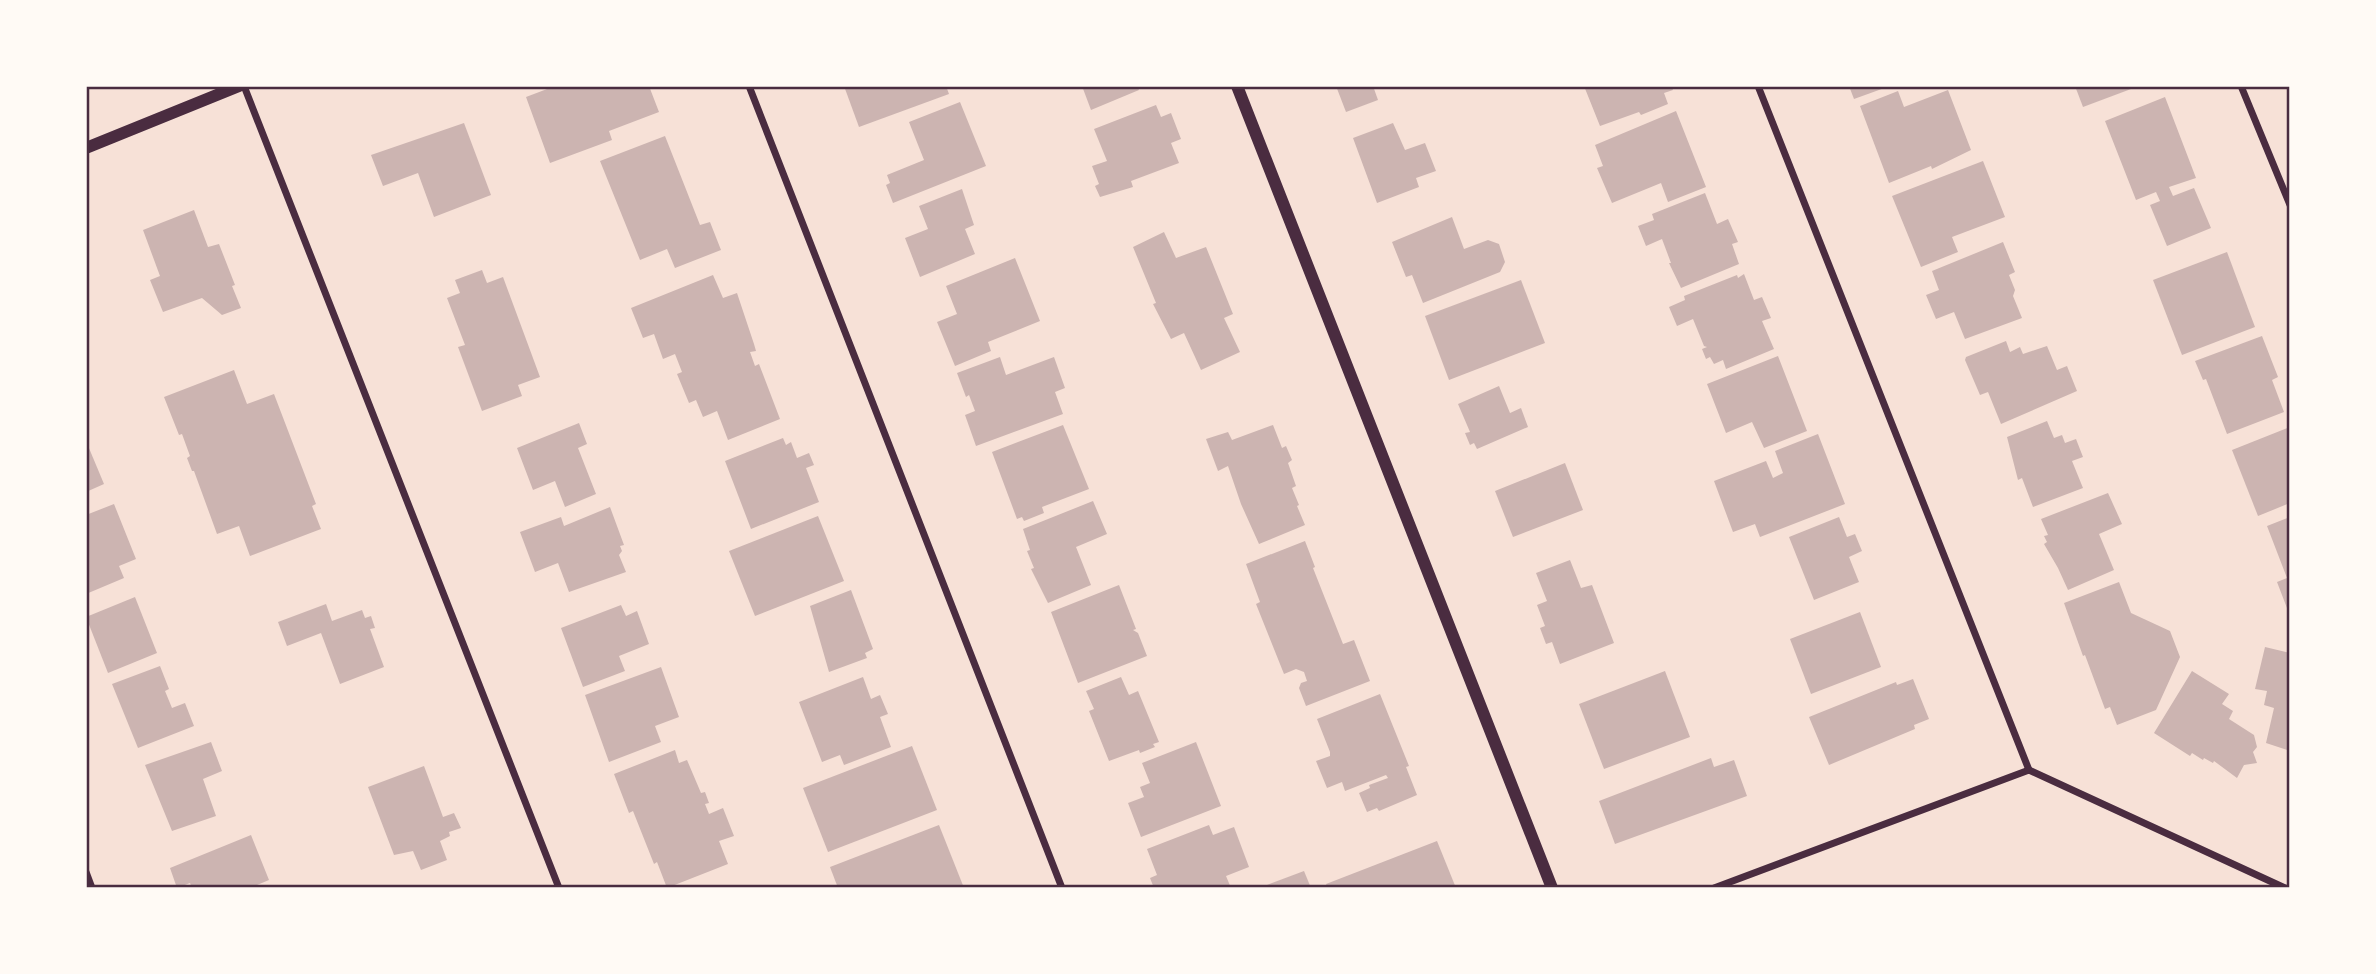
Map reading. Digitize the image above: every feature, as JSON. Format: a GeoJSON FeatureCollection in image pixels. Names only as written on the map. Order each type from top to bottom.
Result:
{"type":"FeatureCollection","features":[{"type":"Feature","properties":{"kind":"street"},"geometry":{"type":"LineString","coordinates":[[86,148],[242,86],[559,888]]}},
{"type":"Feature","properties":{"kind":"street"},"geometry":{"type":"LineString","coordinates":[[749,86],[1062,888]]}},
{"type":"Feature","properties":{"kind":"street"},"geometry":{"type":"LineString","coordinates":[[1237,86],[1552,888]]}},
{"type":"Feature","properties":{"kind":"street"},"geometry":{"type":"LineString","coordinates":[[1758,86],[2029,770],[2285,888]]}},
{"type":"Feature","properties":{"kind":"street"},"geometry":{"type":"LineString","coordinates":[[2241,86],[2290,205]]}},
{"type":"Feature","properties":{"kind":"street"},"geometry":{"type":"LineString","coordinates":[[1714,888],[2029,770]]}},
{"type":"Feature","properties":{"kind":"street"},"geometry":{"type":"LineString","coordinates":[[86,872],[92,888]]}},
{"type":"Feature","properties":{"kind":"building"},"geometry":{"type":"Polygon","coordinates":[[[555,86],[649,86],[659,112],[609,131],[612,140],[550,163],[526,97],[555,86]]]}},
{"type":"Feature","properties":{"kind":"building"},"geometry":{"type":"Polygon","coordinates":[[[844,86],[946,86],[949,94],[859,127],[844,86]]]}},
{"type":"Feature","properties":{"kind":"building"},"geometry":{"type":"Polygon","coordinates":[[[1082,86],[1137,86],[1139,90],[1091,110],[1082,86]]]}},
{"type":"Feature","properties":{"kind":"building"},"geometry":{"type":"Polygon","coordinates":[[[1336,86],[1373,86],[1378,100],[1346,112],[1336,86]]]}},
{"type":"Feature","properties":{"kind":"building"},"geometry":{"type":"Polygon","coordinates":[[[1584,86],[1671,86],[1673,90],[1664,93],[1668,104],[1641,115],[1639,112],[1600,126],[1584,86]]]}},
{"type":"Feature","properties":{"kind":"building"},"geometry":{"type":"Polygon","coordinates":[[[1849,86],[1890,86],[1854,99],[1849,86]]]}},
{"type":"Feature","properties":{"kind":"building"},"geometry":{"type":"Polygon","coordinates":[[[2075,86],[2139,86],[2083,107],[2075,86]]]}},
{"type":"Feature","properties":{"kind":"building"},"geometry":{"type":"Polygon","coordinates":[[[1948,90],[1971,150],[1932,169],[1931,166],[1889,183],[1860,106],[1898,91],[1904,107],[1948,90]]]}},
{"type":"Feature","properties":{"kind":"building"},"geometry":{"type":"Polygon","coordinates":[[[2165,97],[2196,178],[2169,187],[2173,196],[2194,188],[2211,228],[2167,246],[2150,205],[2160,201],[2156,192],[2136,200],[2105,121],[2165,97]]]}},
{"type":"Feature","properties":{"kind":"building"},"geometry":{"type":"Polygon","coordinates":[[[960,102],[986,166],[893,203],[886,185],[890,183],[887,175],[924,160],[909,122],[960,102]]]}},
{"type":"Feature","properties":{"kind":"building"},"geometry":{"type":"Polygon","coordinates":[[[1156,105],[1161,117],[1171,113],[1181,139],[1171,143],[1179,163],[1131,181],[1133,187],[1100,197],[1095,186],[1099,184],[1092,166],[1107,161],[1094,129],[1156,105]]]}},
{"type":"Feature","properties":{"kind":"building"},"geometry":{"type":"Polygon","coordinates":[[[1676,111],[1706,187],[1668,202],[1661,183],[1612,203],[1597,168],[1603,166],[1595,145],[1676,111]]]}},
{"type":"Feature","properties":{"kind":"building"},"geometry":{"type":"Polygon","coordinates":[[[464,123],[491,195],[434,217],[418,173],[383,186],[371,155],[464,123]]]}},
{"type":"Feature","properties":{"kind":"building"},"geometry":{"type":"Polygon","coordinates":[[[1393,123],[1405,150],[1425,143],[1436,171],[1416,178],[1419,187],[1377,203],[1353,138],[1393,123]]]}},
{"type":"Feature","properties":{"kind":"building"},"geometry":{"type":"Polygon","coordinates":[[[665,136],[700,225],[710,222],[721,250],[675,268],[667,249],[640,260],[600,161],[665,136]]]}},
{"type":"Feature","properties":{"kind":"building"},"geometry":{"type":"Polygon","coordinates":[[[1983,161],[2005,217],[1952,237],[1958,252],[1921,267],[1892,196],[1983,161]]]}},
{"type":"Feature","properties":{"kind":"building"},"geometry":{"type":"Polygon","coordinates":[[[962,189],[974,225],[965,229],[975,254],[920,277],[905,238],[928,229],[919,206],[962,189]]]}},
{"type":"Feature","properties":{"kind":"building"},"geometry":{"type":"Polygon","coordinates":[[[1705,193],[1717,224],[1728,219],[1738,242],[1732,244],[1739,264],[1681,288],[1669,263],[1662,239],[1646,246],[1638,226],[1654,220],[1652,214],[1705,193]]]}},
{"type":"Feature","properties":{"kind":"building"},"geometry":{"type":"Polygon","coordinates":[[[194,210],[208,247],[219,244],[241,308],[222,315],[202,298],[163,312],[150,280],[160,276],[143,230],[194,210]]]}},
{"type":"Feature","properties":{"kind":"building"},"geometry":{"type":"Polygon","coordinates":[[[1452,217],[1464,249],[1488,240],[1499,244],[1505,262],[1500,272],[1423,303],[1412,275],[1406,277],[1392,242],[1452,217]]]}},
{"type":"Feature","properties":{"kind":"building"},"geometry":{"type":"Polygon","coordinates":[[[1164,232],[1176,258],[1206,247],[1233,314],[1224,318],[1240,352],[1201,370],[1184,333],[1171,339],[1153,304],[1156,303],[1133,247],[1164,232]]]}},
{"type":"Feature","properties":{"kind":"building"},"geometry":{"type":"Polygon","coordinates":[[[2003,242],[2015,272],[2009,275],[2015,290],[2013,296],[2022,318],[1965,339],[1954,312],[1936,319],[1926,295],[1939,290],[1932,271],[2003,242]]]}},
{"type":"Feature","properties":{"kind":"building"},"geometry":{"type":"Polygon","coordinates":[[[2227,252],[2255,327],[2182,355],[2153,280],[2227,252]]]}},
{"type":"Feature","properties":{"kind":"building"},"geometry":{"type":"Polygon","coordinates":[[[1015,258],[1040,321],[988,342],[991,351],[955,366],[937,322],[957,314],[946,286],[1015,258]]]}},
{"type":"Feature","properties":{"kind":"building"},"geometry":{"type":"Polygon","coordinates":[[[482,270],[487,283],[503,277],[540,377],[518,385],[522,396],[482,411],[458,347],[465,345],[447,298],[460,293],[455,280],[482,270]]]}},
{"type":"Feature","properties":{"kind":"building"},"geometry":{"type":"Polygon","coordinates":[[[1744,274],[1754,300],[1762,297],[1771,318],[1762,321],[1774,349],[1726,369],[1723,360],[1714,364],[1710,357],[1706,359],[1702,349],[1707,347],[1704,346],[1693,319],[1677,326],[1669,307],[1685,300],[1684,296],[1744,274]]]}},
{"type":"Feature","properties":{"kind":"building"},"geometry":{"type":"Polygon","coordinates":[[[713,275],[723,298],[737,293],[756,351],[750,352],[755,366],[759,364],[780,419],[728,440],[717,411],[703,417],[696,400],[689,403],[677,374],[682,372],[675,354],[663,359],[654,334],[643,338],[631,308],[713,275]]]}},
{"type":"Feature","properties":{"kind":"building"},"geometry":{"type":"Polygon","coordinates":[[[1521,280],[1545,343],[1449,380],[1425,316],[1521,280]]]}},
{"type":"Feature","properties":{"kind":"building"},"geometry":{"type":"Polygon","coordinates":[[[2262,336],[2278,377],[2272,380],[2284,412],[2227,434],[2206,379],[2203,380],[2195,361],[2262,336]]]}},
{"type":"Feature","properties":{"kind":"building"},"geometry":{"type":"Polygon","coordinates":[[[2006,341],[2010,352],[2020,347],[2023,354],[2047,346],[2057,370],[2067,366],[2077,391],[2001,424],[1988,392],[1980,395],[1965,360],[1966,357],[2006,341]]]}},
{"type":"Feature","properties":{"kind":"building"},"geometry":{"type":"Polygon","coordinates":[[[1778,356],[1807,431],[1764,448],[1752,422],[1726,433],[1707,384],[1778,356]]]}},
{"type":"Feature","properties":{"kind":"building"},"geometry":{"type":"Polygon","coordinates":[[[1000,357],[1006,375],[1054,357],[1065,388],[1055,392],[1063,414],[976,446],[965,415],[975,411],[969,395],[966,397],[957,373],[1000,357]]]}},
{"type":"Feature","properties":{"kind":"building"},"geometry":{"type":"Polygon","coordinates":[[[234,370],[247,404],[274,394],[316,504],[312,506],[321,529],[250,556],[239,526],[217,534],[187,458],[190,456],[182,434],[179,435],[164,397],[234,370]]]}},
{"type":"Feature","properties":{"kind":"building"},"geometry":{"type":"Polygon","coordinates":[[[1499,386],[1510,413],[1521,408],[1528,427],[1477,449],[1474,443],[1470,445],[1465,433],[1470,432],[1458,404],[1499,386]]]}},
{"type":"Feature","properties":{"kind":"building"},"geometry":{"type":"Polygon","coordinates":[[[2047,421],[2054,438],[2062,435],[2065,443],[2076,439],[2083,457],[2072,461],[2083,488],[2033,507],[2022,478],[2018,480],[2007,437],[2047,421]]]}},
{"type":"Feature","properties":{"kind":"building"},"geometry":{"type":"Polygon","coordinates":[[[579,423],[587,444],[578,448],[596,494],[565,507],[555,481],[533,490],[517,448],[579,423]]]}},
{"type":"Feature","properties":{"kind":"building"},"geometry":{"type":"Polygon","coordinates":[[[1063,425],[1089,489],[1042,507],[1044,513],[1024,521],[1022,517],[1017,519],[992,452],[1063,425]]]}},
{"type":"Feature","properties":{"kind":"building"},"geometry":{"type":"Polygon","coordinates":[[[1273,425],[1282,448],[1286,446],[1292,460],[1288,463],[1296,486],[1292,488],[1305,525],[1259,544],[1228,466],[1218,471],[1206,439],[1228,432],[1232,440],[1273,425]]]}},
{"type":"Feature","properties":{"kind":"building"},"geometry":{"type":"Polygon","coordinates":[[[2290,427],[2290,503],[2258,516],[2232,450],[2290,427]]]}},
{"type":"Feature","properties":{"kind":"building"},"geometry":{"type":"Polygon","coordinates":[[[1818,434],[1845,504],[1760,537],[1755,524],[1733,532],[1714,481],[1766,461],[1773,478],[1783,473],[1775,451],[1818,434]]]}},
{"type":"Feature","properties":{"kind":"building"},"geometry":{"type":"Polygon","coordinates":[[[783,438],[786,445],[791,442],[797,458],[809,453],[814,465],[806,468],[819,502],[751,529],[725,461],[783,438]]]}},
{"type":"Feature","properties":{"kind":"building"},"geometry":{"type":"Polygon","coordinates":[[[86,441],[104,484],[86,492],[86,441]]]}},
{"type":"Feature","properties":{"kind":"building"},"geometry":{"type":"Polygon","coordinates":[[[1565,463],[1583,510],[1513,537],[1495,491],[1565,463]]]}},
{"type":"Feature","properties":{"kind":"building"},"geometry":{"type":"Polygon","coordinates":[[[2108,493],[2122,524],[2099,534],[2114,570],[2068,590],[2044,544],[2047,542],[2044,536],[2048,535],[2041,519],[2108,493]]]}},
{"type":"Feature","properties":{"kind":"building"},"geometry":{"type":"Polygon","coordinates":[[[1093,501],[1107,534],[1076,547],[1091,585],[1048,603],[1031,569],[1034,568],[1027,551],[1030,550],[1023,529],[1093,501]]]}},
{"type":"Feature","properties":{"kind":"building"},"geometry":{"type":"Polygon","coordinates":[[[114,504],[136,559],[119,566],[124,578],[86,594],[86,515],[114,504]]]}},
{"type":"Feature","properties":{"kind":"building"},"geometry":{"type":"Polygon","coordinates":[[[610,507],[624,545],[620,546],[622,551],[619,555],[626,572],[569,592],[558,563],[535,572],[520,532],[561,517],[564,526],[610,507]]]}},
{"type":"Feature","properties":{"kind":"building"},"geometry":{"type":"Polygon","coordinates":[[[818,516],[844,581],[755,616],[729,551],[818,516]]]}},
{"type":"Feature","properties":{"kind":"building"},"geometry":{"type":"Polygon","coordinates":[[[1839,517],[1847,537],[1855,534],[1862,551],[1849,557],[1859,582],[1814,600],[1789,537],[1839,517]]]}},
{"type":"Feature","properties":{"kind":"building"},"geometry":{"type":"Polygon","coordinates":[[[2290,517],[2290,616],[2277,582],[2287,578],[2267,526],[2290,517]]]}},
{"type":"Feature","properties":{"kind":"building"},"geometry":{"type":"Polygon","coordinates":[[[1305,541],[1343,644],[1354,640],[1370,681],[1306,706],[1299,688],[1301,683],[1307,681],[1304,672],[1296,669],[1284,674],[1256,604],[1260,602],[1246,564],[1305,541]]]}},
{"type":"Feature","properties":{"kind":"building"},"geometry":{"type":"Polygon","coordinates":[[[1570,560],[1581,588],[1592,585],[1614,643],[1560,664],[1552,642],[1546,644],[1540,628],[1545,626],[1537,605],[1547,601],[1536,573],[1570,560]]]}},
{"type":"Feature","properties":{"kind":"building"},"geometry":{"type":"Polygon","coordinates":[[[2119,582],[2131,613],[2170,631],[2180,657],[2156,710],[2117,725],[2110,707],[2105,709],[2064,603],[2119,582]]]}},
{"type":"Feature","properties":{"kind":"building"},"geometry":{"type":"Polygon","coordinates":[[[1119,585],[1136,629],[1133,630],[1138,633],[1147,656],[1078,683],[1051,612],[1119,585]]]}},
{"type":"Feature","properties":{"kind":"building"},"geometry":{"type":"Polygon","coordinates":[[[851,590],[873,649],[865,653],[867,658],[829,672],[810,606],[851,590]]]}},
{"type":"Feature","properties":{"kind":"building"},"geometry":{"type":"Polygon","coordinates":[[[135,597],[157,653],[108,673],[86,617],[135,597]]]}},
{"type":"Feature","properties":{"kind":"building"},"geometry":{"type":"Polygon","coordinates":[[[326,604],[332,621],[362,610],[365,618],[371,616],[375,628],[370,629],[384,667],[340,684],[321,633],[287,646],[278,622],[326,604]]]}},
{"type":"Feature","properties":{"kind":"building"},"geometry":{"type":"Polygon","coordinates":[[[621,605],[626,616],[637,611],[649,644],[619,656],[625,671],[583,687],[561,628],[621,605]]]}},
{"type":"Feature","properties":{"kind":"building"},"geometry":{"type":"Polygon","coordinates":[[[1860,612],[1881,667],[1811,694],[1790,639],[1860,612]]]}},
{"type":"Feature","properties":{"kind":"building"},"geometry":{"type":"Polygon","coordinates":[[[2265,647],[2290,653],[2290,751],[2266,743],[2274,708],[2264,705],[2267,691],[2255,689],[2265,647]]]}},
{"type":"Feature","properties":{"kind":"building"},"geometry":{"type":"Polygon","coordinates":[[[160,666],[169,689],[165,691],[172,708],[185,703],[194,726],[138,748],[112,684],[160,666]]]}},
{"type":"Feature","properties":{"kind":"building"},"geometry":{"type":"Polygon","coordinates":[[[661,667],[679,717],[655,726],[661,742],[609,762],[585,695],[661,667]]]}},
{"type":"Feature","properties":{"kind":"building"},"geometry":{"type":"Polygon","coordinates":[[[1665,671],[1690,737],[1604,769],[1579,704],[1665,671]]]}},
{"type":"Feature","properties":{"kind":"building"},"geometry":{"type":"Polygon","coordinates":[[[2192,671],[2229,694],[2222,704],[2233,711],[2229,719],[2254,735],[2257,747],[2253,752],[2257,763],[2244,765],[2237,778],[2214,761],[2203,760],[2192,753],[2190,756],[2154,733],[2192,671]]]}},
{"type":"Feature","properties":{"kind":"building"},"geometry":{"type":"Polygon","coordinates":[[[863,677],[871,699],[880,695],[888,714],[880,717],[891,747],[844,765],[840,755],[822,762],[799,702],[863,677]]]}},
{"type":"Feature","properties":{"kind":"building"},"geometry":{"type":"Polygon","coordinates":[[[1121,677],[1129,695],[1138,691],[1159,742],[1153,744],[1155,747],[1140,753],[1139,750],[1109,761],[1089,711],[1094,709],[1086,691],[1121,677]]]}},
{"type":"Feature","properties":{"kind":"building"},"geometry":{"type":"Polygon","coordinates":[[[1913,679],[1929,719],[1914,725],[1915,729],[1829,765],[1809,717],[1896,682],[1897,685],[1913,679]]]}},
{"type":"Feature","properties":{"kind":"building"},"geometry":{"type":"Polygon","coordinates":[[[1380,694],[1409,766],[1406,767],[1417,795],[1379,811],[1377,808],[1367,812],[1359,793],[1370,788],[1369,785],[1388,778],[1386,775],[1345,791],[1342,782],[1327,788],[1316,761],[1330,756],[1330,752],[1317,719],[1380,694]]]}},
{"type":"Feature","properties":{"kind":"building"},"geometry":{"type":"Polygon","coordinates":[[[211,742],[222,771],[203,779],[216,816],[172,831],[145,765],[211,742]]]}},
{"type":"Feature","properties":{"kind":"building"},"geometry":{"type":"Polygon","coordinates":[[[1196,742],[1221,806],[1141,837],[1128,803],[1144,797],[1140,787],[1150,783],[1142,763],[1196,742]]]}},
{"type":"Feature","properties":{"kind":"building"},"geometry":{"type":"Polygon","coordinates":[[[912,746],[937,810],[828,852],[803,788],[912,746]]]}},
{"type":"Feature","properties":{"kind":"building"},"geometry":{"type":"Polygon","coordinates":[[[675,750],[679,763],[687,760],[701,793],[705,792],[709,803],[705,804],[709,814],[723,808],[734,836],[719,841],[728,864],[667,888],[657,862],[654,864],[633,811],[629,813],[614,774],[675,750]]]}},
{"type":"Feature","properties":{"kind":"building"},"geometry":{"type":"Polygon","coordinates":[[[1711,758],[1714,767],[1734,760],[1747,796],[1615,844],[1599,801],[1711,758]]]}},
{"type":"Feature","properties":{"kind":"building"},"geometry":{"type":"Polygon","coordinates":[[[424,766],[443,817],[454,813],[461,828],[449,832],[450,836],[440,841],[447,860],[421,870],[413,851],[394,855],[368,787],[424,766]]]}},
{"type":"Feature","properties":{"kind":"building"},"geometry":{"type":"Polygon","coordinates":[[[939,825],[964,888],[838,888],[830,867],[939,825]]]}},
{"type":"Feature","properties":{"kind":"building"},"geometry":{"type":"Polygon","coordinates":[[[1209,825],[1213,835],[1234,827],[1249,867],[1226,876],[1231,888],[1154,888],[1150,878],[1157,875],[1147,849],[1209,825]]]}},
{"type":"Feature","properties":{"kind":"building"},"geometry":{"type":"Polygon","coordinates":[[[251,835],[269,880],[250,888],[192,888],[190,883],[177,888],[170,868],[251,835]]]}},
{"type":"Feature","properties":{"kind":"building"},"geometry":{"type":"Polygon","coordinates":[[[1437,841],[1456,888],[1328,888],[1326,884],[1437,841]]]}},
{"type":"Feature","properties":{"kind":"building"},"geometry":{"type":"Polygon","coordinates":[[[1304,871],[1311,888],[1269,888],[1267,885],[1304,871]]]}}]}
